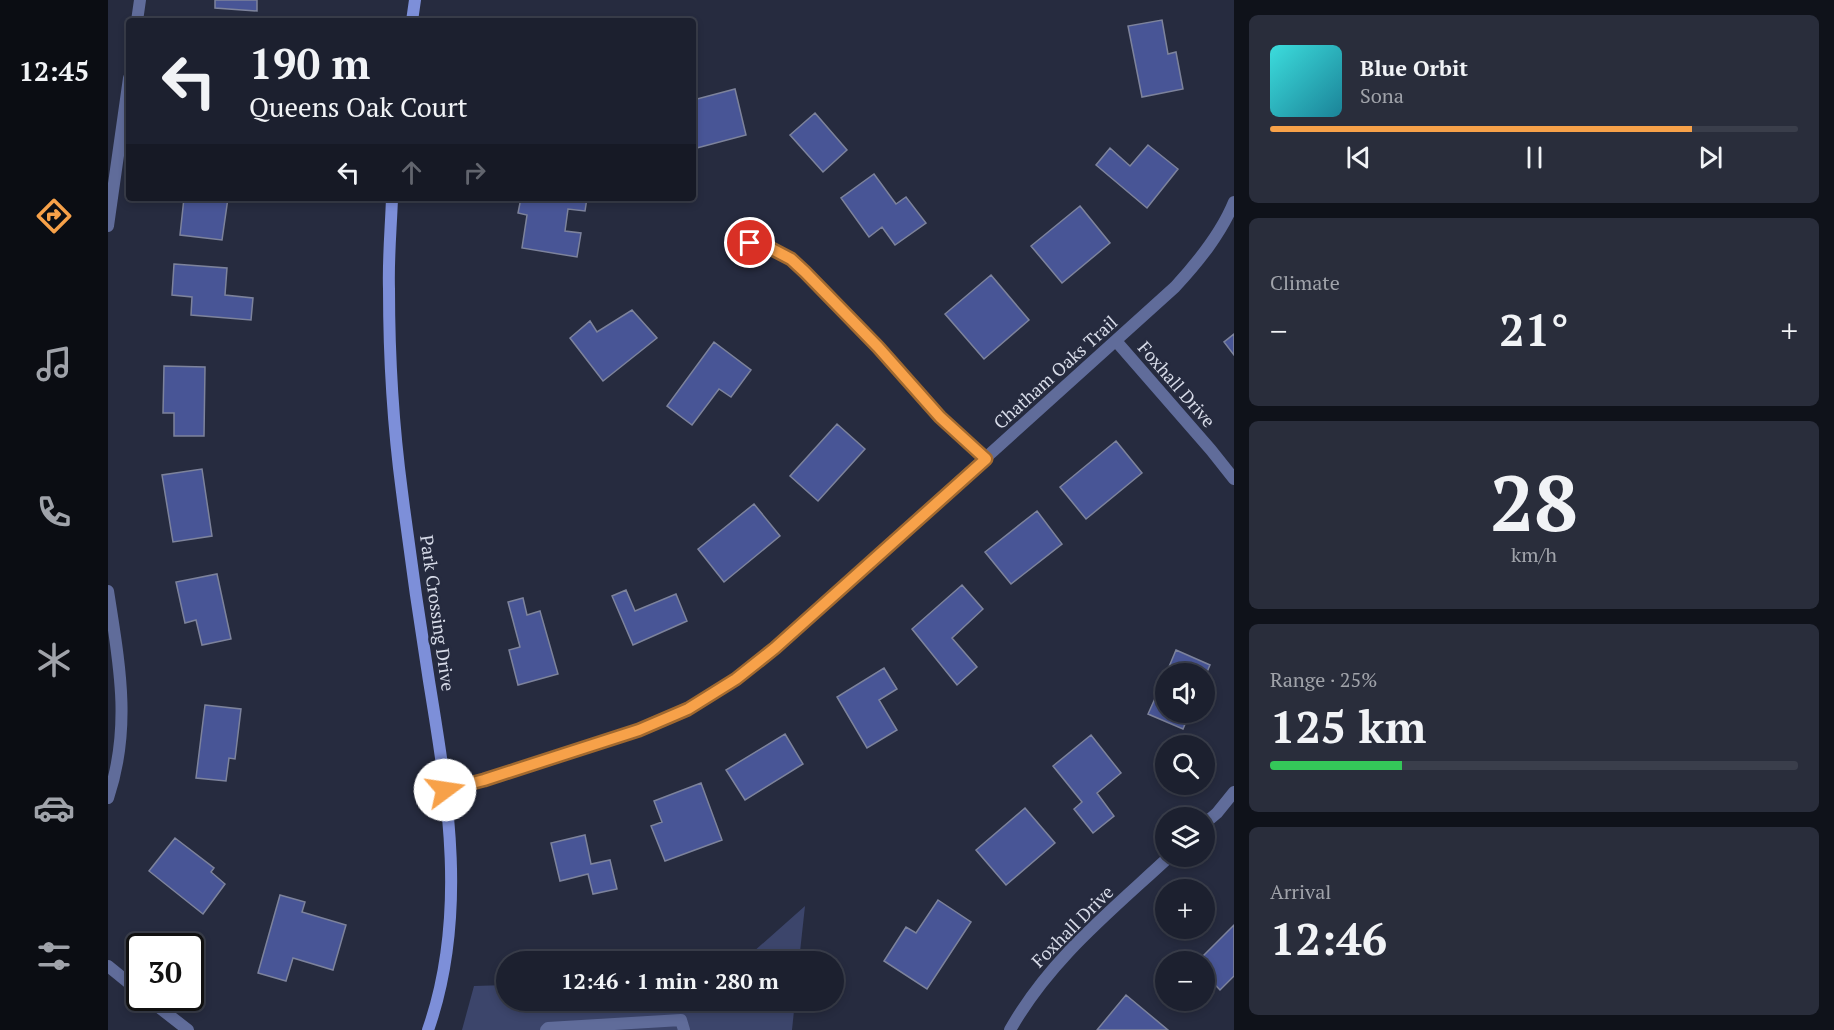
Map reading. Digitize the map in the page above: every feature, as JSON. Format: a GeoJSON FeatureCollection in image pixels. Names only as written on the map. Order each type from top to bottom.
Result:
{"type":"FeatureCollection","features":[{"type":"Feature","properties":{"kind":"street"},"geometry":{"type":"LineString","coordinates":[[137,18],[140,0]]}},
{"type":"Feature","properties":{"kind":"street"},"geometry":{"type":"LineString","coordinates":[[413,18],[416,0]]}},
{"type":"Feature","properties":{"kind":"street"},"geometry":{"type":"LineString","coordinates":[[108,226],[126,99]]}},
{"type":"Feature","properties":{"kind":"street","name":"Park Crossing Drive"},"geometry":{"type":"LineString","coordinates":[[392,201],[388,287],[392,390],[402,491],[451,841],[450,936],[444,974],[428,1030]]}},
{"type":"Feature","properties":{"kind":"street","name":"Chatham Oaks Trail"},"geometry":{"type":"LineString","coordinates":[[445,790],[484,780],[639,730],[688,709],[736,679],[775,648],[1175,287],[1200,259],[1222,226],[1234,202]]}},
{"type":"Feature","properties":{"kind":"street"},"geometry":{"type":"LineString","coordinates":[[750,243],[770,248],[798,265],[878,347],[940,417],[986,459]]}},
{"type":"Feature","properties":{"kind":"street","name":"Foxhall Drive"},"geometry":{"type":"LineString","coordinates":[[1116,341],[1234,479]]}},
{"type":"Feature","properties":{"kind":"street"},"geometry":{"type":"LineString","coordinates":[[108,591],[123,708],[120,747],[108,798]]}},
{"type":"Feature","properties":{"kind":"street"},"geometry":{"type":"LineString","coordinates":[[1215,815],[1234,792]]}},
{"type":"Feature","properties":{"kind":"street","name":"Foxhall Drive"},"geometry":{"type":"LineString","coordinates":[[1010,1030],[1041,982],[1065,954],[1158,867]]}},
{"type":"Feature","properties":{"kind":"street"},"geometry":{"type":"LineString","coordinates":[[108,966],[126,981]]}},
{"type":"Feature","properties":{"kind":"street"},"geometry":{"type":"LineString","coordinates":[[164,1011],[188,1030]]}},
{"type":"Feature","properties":{"kind":"street"},"geometry":{"type":"LineString","coordinates":[[546,1030],[548,1028],[608,1027],[681,1020],[684,1030]]}},
{"type":"Feature","properties":{"kind":"shaded area"},"geometry":{"type":"Polygon","coordinates":[[[805,906],[800,951],[754,951],[805,906]]]}},
{"type":"Feature","properties":{"kind":"shaded area"},"geometry":{"type":"Polygon","coordinates":[[[496,985],[496,1011],[794,1011],[792,1030],[462,1030],[474,986],[496,985]]]}},
{"type":"Feature","properties":{"kind":"building"},"geometry":{"type":"Polygon","coordinates":[[[215,0],[257,0],[257,11],[215,8],[215,0]]]}},
{"type":"Feature","properties":{"kind":"building"},"geometry":{"type":"Polygon","coordinates":[[[1162,20],[1168,54],[1176,52],[1183,89],[1142,97],[1128,26],[1162,20]]]}},
{"type":"Feature","properties":{"kind":"building"},"geometry":{"type":"Polygon","coordinates":[[[735,89],[746,135],[696,148],[696,99],[735,89]]]}},
{"type":"Feature","properties":{"kind":"building"},"geometry":{"type":"Polygon","coordinates":[[[815,113],[847,150],[823,172],[790,135],[815,113]]]}},
{"type":"Feature","properties":{"kind":"building"},"geometry":{"type":"Polygon","coordinates":[[[1148,145],[1178,169],[1147,208],[1096,165],[1110,148],[1130,166],[1148,145]]]}},
{"type":"Feature","properties":{"kind":"building"},"geometry":{"type":"Polygon","coordinates":[[[874,174],[896,204],[906,197],[926,223],[895,245],[882,227],[869,237],[841,198],[874,174]]]}},
{"type":"Feature","properties":{"kind":"building"},"geometry":{"type":"Polygon","coordinates":[[[184,201],[228,201],[222,240],[180,235],[184,201]]]}},
{"type":"Feature","properties":{"kind":"building"},"geometry":{"type":"Polygon","coordinates":[[[520,201],[587,201],[585,211],[568,209],[565,231],[581,233],[577,257],[522,248],[527,215],[518,213],[520,201]]]}},
{"type":"Feature","properties":{"kind":"building"},"geometry":{"type":"Polygon","coordinates":[[[1080,206],[1110,243],[1062,283],[1031,246],[1080,206]]]}},
{"type":"Feature","properties":{"kind":"building"},"geometry":{"type":"Polygon","coordinates":[[[174,264],[227,268],[225,295],[253,298],[251,320],[191,315],[192,297],[172,295],[174,264]]]}},
{"type":"Feature","properties":{"kind":"building"},"geometry":{"type":"Polygon","coordinates":[[[991,275],[1029,320],[984,359],[945,314],[991,275]]]}},
{"type":"Feature","properties":{"kind":"building"},"geometry":{"type":"Polygon","coordinates":[[[632,310],[657,338],[603,381],[570,338],[590,321],[597,332],[632,310]]]}},
{"type":"Feature","properties":{"kind":"building"},"geometry":{"type":"Polygon","coordinates":[[[1234,334],[1234,355],[1224,342],[1234,334]]]}},
{"type":"Feature","properties":{"kind":"building"},"geometry":{"type":"Polygon","coordinates":[[[714,342],[751,370],[731,397],[719,389],[692,425],[667,406],[714,342]]]}},
{"type":"Feature","properties":{"kind":"building"},"geometry":{"type":"Polygon","coordinates":[[[164,366],[205,367],[204,436],[174,436],[174,413],[163,413],[164,366]]]}},
{"type":"Feature","properties":{"kind":"building"},"geometry":{"type":"Polygon","coordinates":[[[837,424],[865,449],[818,501],[790,476],[837,424]]]}},
{"type":"Feature","properties":{"kind":"building"},"geometry":{"type":"Polygon","coordinates":[[[1116,441],[1142,473],[1086,519],[1060,487],[1116,441]]]}},
{"type":"Feature","properties":{"kind":"building"},"geometry":{"type":"Polygon","coordinates":[[[202,469],[212,536],[173,542],[162,475],[202,469]]]}},
{"type":"Feature","properties":{"kind":"building"},"geometry":{"type":"Polygon","coordinates":[[[754,504],[780,536],[724,582],[698,549],[754,504]]]}},
{"type":"Feature","properties":{"kind":"building"},"geometry":{"type":"Polygon","coordinates":[[[1037,511],[1062,544],[1011,584],[985,552],[1037,511]]]}},
{"type":"Feature","properties":{"kind":"building"},"geometry":{"type":"Polygon","coordinates":[[[217,574],[231,639],[202,645],[196,620],[185,623],[176,582],[217,574]]]}},
{"type":"Feature","properties":{"kind":"building"},"geometry":{"type":"Polygon","coordinates":[[[962,585],[983,609],[952,638],[977,667],[957,685],[912,629],[962,585]]]}},
{"type":"Feature","properties":{"kind":"building"},"geometry":{"type":"Polygon","coordinates":[[[626,590],[635,611],[676,594],[687,621],[633,645],[612,596],[626,590]]]}},
{"type":"Feature","properties":{"kind":"building"},"geometry":{"type":"Polygon","coordinates":[[[523,598],[527,615],[540,611],[558,674],[518,685],[509,650],[520,647],[508,602],[523,598]]]}},
{"type":"Feature","properties":{"kind":"building"},"geometry":{"type":"Polygon","coordinates":[[[1176,650],[1205,663],[1171,663],[1176,650]]]}},
{"type":"Feature","properties":{"kind":"building"},"geometry":{"type":"Polygon","coordinates":[[[884,668],[897,689],[879,700],[897,730],[867,748],[837,697],[884,668]]]}},
{"type":"Feature","properties":{"kind":"building"},"geometry":{"type":"Polygon","coordinates":[[[1155,698],[1155,717],[1148,714],[1155,698]]]}},
{"type":"Feature","properties":{"kind":"building"},"geometry":{"type":"Polygon","coordinates":[[[205,705],[241,709],[235,759],[229,758],[226,781],[196,778],[205,705]]]}},
{"type":"Feature","properties":{"kind":"building"},"geometry":{"type":"Polygon","coordinates":[[[1169,723],[1185,723],[1183,729],[1169,723]]]}},
{"type":"Feature","properties":{"kind":"building"},"geometry":{"type":"Polygon","coordinates":[[[785,734],[803,764],[745,800],[726,770],[785,734]]]}},
{"type":"Feature","properties":{"kind":"building"},"geometry":{"type":"Polygon","coordinates":[[[1091,735],[1121,773],[1097,793],[1114,816],[1093,833],[1074,809],[1082,802],[1053,766],[1091,735]]]}},
{"type":"Feature","properties":{"kind":"building"},"geometry":{"type":"Polygon","coordinates":[[[701,783],[722,840],[665,861],[651,826],[662,822],[654,801],[701,783]]]}},
{"type":"Feature","properties":{"kind":"building"},"geometry":{"type":"Polygon","coordinates":[[[1025,808],[1055,843],[1006,885],[976,850],[1025,808]]]}},
{"type":"Feature","properties":{"kind":"building"},"geometry":{"type":"Polygon","coordinates":[[[585,835],[591,864],[610,860],[617,889],[593,894],[588,874],[560,881],[551,843],[585,835]]]}},
{"type":"Feature","properties":{"kind":"building"},"geometry":{"type":"Polygon","coordinates":[[[175,838],[214,868],[211,872],[225,884],[203,914],[149,871],[175,838]]]}},
{"type":"Feature","properties":{"kind":"building"},"geometry":{"type":"Polygon","coordinates":[[[280,895],[305,902],[302,912],[346,925],[333,970],[293,958],[286,981],[258,973],[280,895]]]}},
{"type":"Feature","properties":{"kind":"building"},"geometry":{"type":"Polygon","coordinates":[[[938,900],[971,922],[927,989],[884,961],[906,927],[916,933],[938,900]]]}},
{"type":"Feature","properties":{"kind":"building"},"geometry":{"type":"Polygon","coordinates":[[[1234,925],[1234,976],[1220,990],[1215,985],[1215,951],[1208,951],[1234,925]]]}},
{"type":"Feature","properties":{"kind":"building"},"geometry":{"type":"Polygon","coordinates":[[[1126,995],[1168,1030],[1097,1030],[1126,995]]]}},
{"type":"Feature","properties":{"kind":"route"},"geometry":{"type":"LineString","coordinates":[[445,790],[484,780],[639,730],[688,709],[736,679],[775,648],[986,459],[940,417],[878,347],[791,259],[770,248],[750,243]]}}]}
